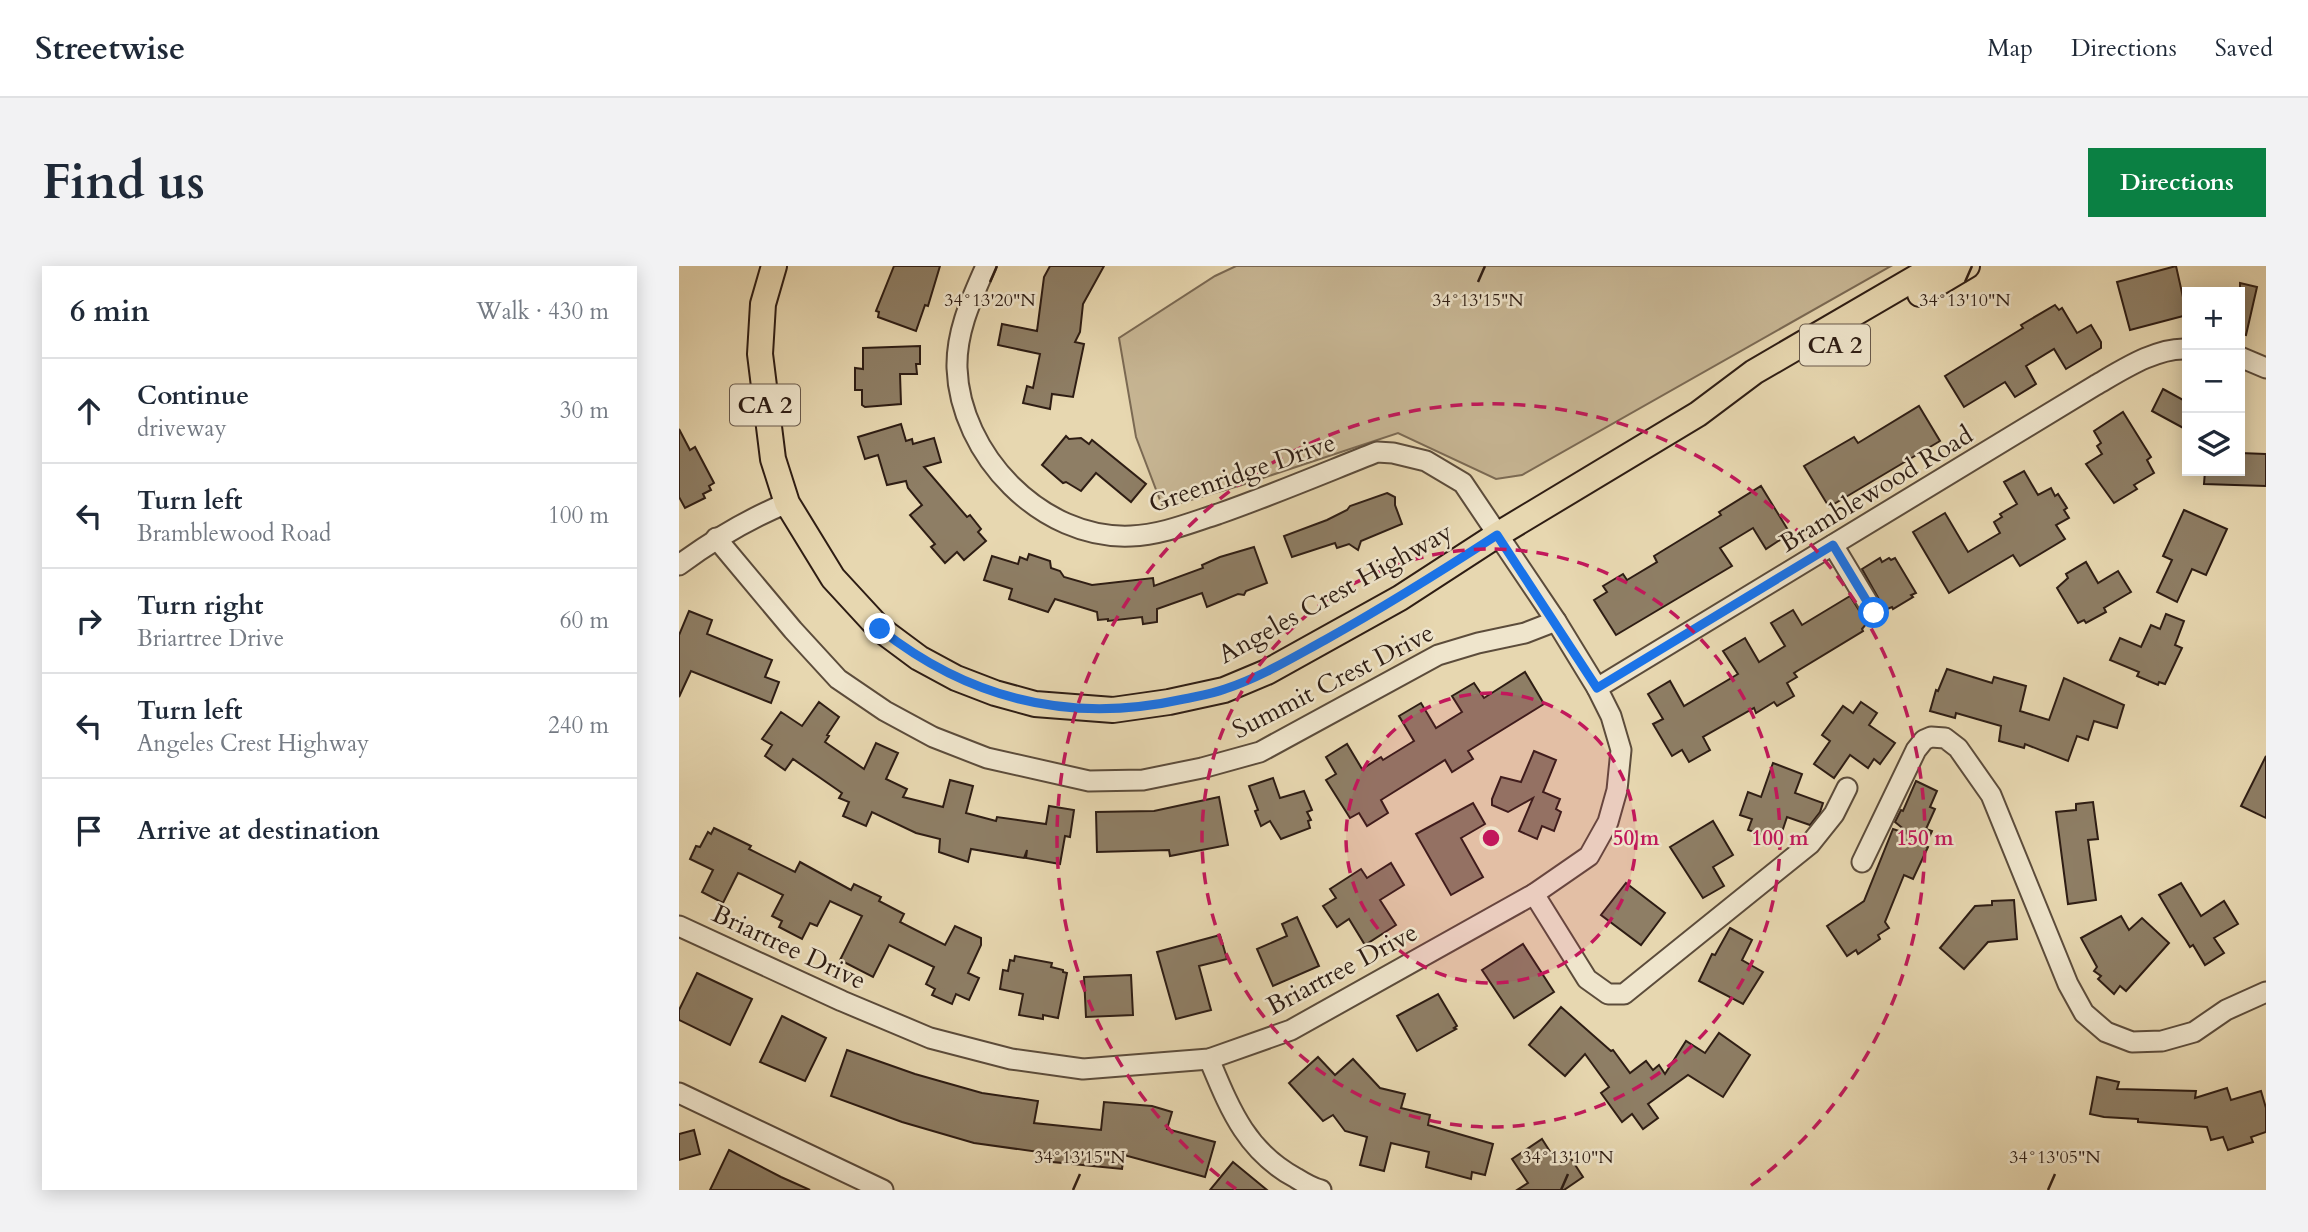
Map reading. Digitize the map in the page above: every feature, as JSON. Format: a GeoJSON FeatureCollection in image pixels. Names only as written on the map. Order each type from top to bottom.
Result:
{"type":"FeatureCollection","features":[{"type":"Feature","properties":{"kind":"main road","name":"Angeles Crest Highway"},"geometry":{"type":"LineString","coordinates":[[773,266],[763,304],[760,355],[773,459],[786,503],[833,578],[880,629],[919,658],[957,678],[995,693],[1035,704],[1113,710],[1224,690],[1267,672],[1400,598],[1497,535],[1698,414],[1754,372],[1935,266]]}},
{"type":"Feature","properties":{"kind":"main road","name":"Angeles Crest Highway"},"geometry":{"type":"LineString","coordinates":[[1698,414],[1765,385],[1966,266]]}},
{"type":"Feature","properties":{"kind":"street","name":"Greenridge Drive"},"geometry":{"type":"LineString","coordinates":[[986,266],[968,308],[960,337],[957,366],[960,396],[969,427],[990,461],[1013,488],[1039,509],[1061,521],[1086,531],[1111,536],[1132,536],[1174,529],[1377,453],[1393,453],[1426,461],[1463,483],[1497,535]]}},
{"type":"Feature","properties":{"kind":"street","name":"Bramblewood Road"},"geometry":{"type":"LineString","coordinates":[[1597,688],[2138,361],[2182,348]]}},
{"type":"Feature","properties":{"kind":"street"},"geometry":{"type":"LineString","coordinates":[[2245,359],[2266,368]]}},
{"type":"Feature","properties":{"kind":"street"},"geometry":{"type":"LineString","coordinates":[[679,565],[716,538],[786,503]]}},
{"type":"Feature","properties":{"kind":"street","name":"Briartree Drive"},"geometry":{"type":"LineString","coordinates":[[679,926],[842,1002],[930,1038],[998,1056],[1083,1069],[1209,1059],[1291,1030],[1534,894],[1589,856],[1608,822],[1617,790],[1621,750],[1611,716],[1556,621],[1497,535]]}},
{"type":"Feature","properties":{"kind":"street","name":"Summit Crest Drive"},"geometry":{"type":"LineString","coordinates":[[716,538],[838,679],[885,711],[933,737],[988,758],[1089,781],[1143,780],[1261,752],[1438,654],[1525,633],[1556,621]]}},
{"type":"Feature","properties":{"kind":"street"},"geometry":{"type":"LineString","coordinates":[[1833,545],[1874,613]]}},
{"type":"Feature","properties":{"kind":"street"},"geometry":{"type":"LineString","coordinates":[[1862,862],[1916,750],[1924,740],[1931,737],[1945,738],[1958,748],[1991,795],[2069,984],[2084,1013],[2106,1032],[2132,1042],[2162,1041],[2194,1032],[2226,1010],[2266,992]]}},
{"type":"Feature","properties":{"kind":"street"},"geometry":{"type":"LineString","coordinates":[[1534,894],[1587,979],[1608,994],[1625,994],[1810,844],[1834,814],[1847,788]]}},
{"type":"Feature","properties":{"kind":"street"},"geometry":{"type":"LineString","coordinates":[[1209,1059],[1232,1112],[1253,1145],[1284,1172],[1321,1190]]}},
{"type":"Feature","properties":{"kind":"street"},"geometry":{"type":"LineString","coordinates":[[679,1093],[883,1190]]}},
{"type":"Feature","properties":{"kind":"shaded area"},"geometry":{"type":"Polygon","coordinates":[[[1236,266],[1891,266],[1522,475],[1496,479],[1398,433],[1242,485],[1163,508],[1136,437],[1119,338],[1215,276],[1236,266]]]}},
{"type":"Feature","properties":{"kind":"building"},"geometry":{"type":"Polygon","coordinates":[[[894,266],[940,266],[928,306],[925,305],[916,331],[878,317],[879,312],[876,311],[894,266]]]}},
{"type":"Feature","properties":{"kind":"building"},"geometry":{"type":"Polygon","coordinates":[[[1050,266],[1104,266],[1083,304],[1080,332],[1075,342],[1084,344],[1073,397],[1052,394],[1050,409],[1023,403],[1027,386],[1033,388],[1040,354],[998,345],[1002,324],[1037,331],[1044,277],[1050,266]]]}},
{"type":"Feature","properties":{"kind":"building"},"geometry":{"type":"Polygon","coordinates":[[[2176,266],[2182,293],[2182,316],[2130,330],[2117,282],[2176,266]]]}},
{"type":"Feature","properties":{"kind":"building"},"geometry":{"type":"Polygon","coordinates":[[[2240,283],[2257,287],[2246,335],[2245,287],[2240,287],[2240,283]]]}},
{"type":"Feature","properties":{"kind":"building"},"geometry":{"type":"Polygon","coordinates":[[[2055,305],[2059,310],[2062,308],[2077,333],[2091,325],[2101,342],[2101,348],[2066,369],[2054,349],[2026,366],[2036,384],[2015,397],[2005,382],[1964,407],[1945,376],[2055,305]]]}},
{"type":"Feature","properties":{"kind":"building"},"geometry":{"type":"Polygon","coordinates":[[[920,346],[917,374],[900,374],[901,404],[862,405],[862,390],[855,390],[855,368],[863,369],[863,348],[920,346]]]}},
{"type":"Feature","properties":{"kind":"building"},"geometry":{"type":"Polygon","coordinates":[[[2163,389],[2182,399],[2182,427],[2152,411],[2163,389]]]}},
{"type":"Feature","properties":{"kind":"building"},"geometry":{"type":"Polygon","coordinates":[[[1919,406],[1940,441],[1829,507],[1804,466],[1854,437],[1858,443],[1919,406]]]}},
{"type":"Feature","properties":{"kind":"building"},"geometry":{"type":"Polygon","coordinates":[[[2123,412],[2151,457],[2147,460],[2154,473],[2134,485],[2137,489],[2114,503],[2086,464],[2102,454],[2097,446],[2101,443],[2094,431],[2123,412]]]}},
{"type":"Feature","properties":{"kind":"building"},"geometry":{"type":"Polygon","coordinates":[[[901,424],[906,441],[912,439],[913,444],[934,438],[941,462],[924,467],[967,517],[970,515],[981,529],[978,532],[986,541],[964,560],[957,552],[945,563],[931,547],[935,544],[910,515],[922,505],[908,488],[906,481],[887,485],[878,455],[865,459],[858,437],[901,424]]]}},
{"type":"Feature","properties":{"kind":"building"},"geometry":{"type":"Polygon","coordinates":[[[679,429],[690,450],[695,447],[714,483],[709,486],[711,490],[703,494],[705,498],[685,508],[679,497],[679,429]]]}},
{"type":"Feature","properties":{"kind":"building"},"geometry":{"type":"Polygon","coordinates":[[[1066,436],[1069,439],[1081,438],[1089,444],[1092,440],[1146,484],[1131,502],[1096,473],[1081,491],[1066,482],[1063,483],[1042,465],[1066,436]]]}},
{"type":"Feature","properties":{"kind":"building"},"geometry":{"type":"Polygon","coordinates":[[[2245,453],[2266,454],[2266,486],[2204,484],[2205,476],[2245,476],[2245,453]]]}},
{"type":"Feature","properties":{"kind":"building"},"geometry":{"type":"Polygon","coordinates":[[[2024,471],[2038,495],[2051,488],[2067,508],[2064,510],[2069,518],[2056,525],[2065,539],[2020,566],[2013,555],[1949,593],[1913,532],[1945,513],[1968,552],[2000,533],[1994,522],[2002,517],[2000,514],[2017,504],[2004,482],[2024,471]]]}},
{"type":"Feature","properties":{"kind":"building"},"geometry":{"type":"Polygon","coordinates":[[[1761,486],[1788,530],[1784,533],[1786,536],[1766,549],[1753,528],[1720,548],[1732,566],[1616,635],[1594,600],[1607,592],[1603,586],[1623,574],[1627,580],[1657,562],[1654,556],[1721,515],[1719,512],[1761,486]]]}},
{"type":"Feature","properties":{"kind":"building"},"geometry":{"type":"Polygon","coordinates":[[[1387,493],[1395,497],[1402,524],[1361,541],[1358,550],[1349,544],[1337,548],[1335,543],[1292,557],[1284,536],[1327,520],[1350,506],[1387,493]]]}},
{"type":"Feature","properties":{"kind":"building"},"geometry":{"type":"Polygon","coordinates":[[[2184,510],[2227,529],[2206,575],[2192,569],[2177,602],[2157,592],[2172,560],[2163,556],[2184,510]]]}},
{"type":"Feature","properties":{"kind":"building"},"geometry":{"type":"Polygon","coordinates":[[[1254,547],[1267,583],[1246,591],[1244,595],[1238,594],[1207,607],[1202,593],[1157,609],[1157,622],[1143,624],[1142,617],[1098,620],[1097,612],[1055,599],[1048,612],[1009,599],[1012,589],[984,580],[992,556],[1018,564],[1020,557],[1027,560],[1029,554],[1050,561],[1051,568],[1060,571],[1064,577],[1092,585],[1153,578],[1154,586],[1203,568],[1202,565],[1220,557],[1254,547]]]}},
{"type":"Feature","properties":{"kind":"building"},"geometry":{"type":"Polygon","coordinates":[[[1880,558],[1882,562],[1895,558],[1916,593],[1893,609],[1892,607],[1885,610],[1862,569],[1880,558]]]}},
{"type":"Feature","properties":{"kind":"building"},"geometry":{"type":"Polygon","coordinates":[[[2086,562],[2098,583],[2118,571],[2131,592],[2104,608],[2106,612],[2086,623],[2084,620],[2078,623],[2057,588],[2068,578],[2066,574],[2086,562]]]}},
{"type":"Feature","properties":{"kind":"building"},"geometry":{"type":"Polygon","coordinates":[[[1850,596],[1867,623],[1863,631],[1794,673],[1797,677],[1787,683],[1794,696],[1777,706],[1774,702],[1756,713],[1754,708],[1703,737],[1710,750],[1689,762],[1682,750],[1672,756],[1653,724],[1663,719],[1648,694],[1670,681],[1684,706],[1738,674],[1723,651],[1745,638],[1759,662],[1785,646],[1771,623],[1793,610],[1802,625],[1850,596]]]}},
{"type":"Feature","properties":{"kind":"building"},"geometry":{"type":"Polygon","coordinates":[[[689,611],[712,620],[707,634],[772,660],[765,677],[779,682],[771,703],[691,671],[679,697],[679,635],[689,611]]]}},
{"type":"Feature","properties":{"kind":"building"},"geometry":{"type":"Polygon","coordinates":[[[2166,614],[2184,621],[2175,645],[2182,648],[2165,684],[2159,682],[2158,685],[2137,676],[2139,672],[2110,660],[2120,638],[2141,647],[2151,625],[2160,629],[2166,614]]]}},
{"type":"Feature","properties":{"kind":"building"},"geometry":{"type":"Polygon","coordinates":[[[1947,669],[1992,683],[1994,677],[2026,686],[2020,711],[2049,720],[2064,678],[2124,705],[2117,728],[2094,721],[2088,740],[2077,736],[2068,761],[2025,744],[2024,748],[1999,741],[2001,726],[1956,713],[1955,718],[1930,711],[1936,690],[1938,691],[1947,669]]]}},
{"type":"Feature","properties":{"kind":"building"},"geometry":{"type":"Polygon","coordinates":[[[1525,672],[1544,704],[1468,751],[1473,759],[1452,772],[1445,760],[1381,800],[1388,813],[1367,826],[1359,813],[1350,818],[1326,780],[1336,774],[1326,757],[1347,744],[1362,769],[1414,741],[1399,716],[1421,703],[1436,728],[1462,712],[1452,696],[1474,683],[1484,698],[1525,672]]]}},
{"type":"Feature","properties":{"kind":"building"},"geometry":{"type":"Polygon","coordinates":[[[819,702],[839,717],[825,742],[864,769],[876,743],[898,753],[886,779],[907,789],[903,797],[943,807],[950,780],[973,786],[966,813],[996,821],[997,817],[1046,824],[1049,806],[1074,810],[1070,837],[1065,836],[1060,864],[1026,858],[1027,850],[1024,858],[971,849],[968,862],[939,852],[940,839],[916,833],[872,812],[866,826],[843,816],[849,802],[839,798],[842,793],[793,759],[785,770],[765,756],[772,745],[762,739],[781,712],[802,726],[819,702]]]}},
{"type":"Feature","properties":{"kind":"building"},"geometry":{"type":"Polygon","coordinates":[[[1861,702],[1877,713],[1869,725],[1895,743],[1880,764],[1874,759],[1868,768],[1850,755],[1834,778],[1814,764],[1830,741],[1822,735],[1843,706],[1853,713],[1861,702]]]}},
{"type":"Feature","properties":{"kind":"building"},"geometry":{"type":"Polygon","coordinates":[[[1534,751],[1556,760],[1543,792],[1560,799],[1556,809],[1561,812],[1554,831],[1542,826],[1537,839],[1519,831],[1533,798],[1508,812],[1492,805],[1501,777],[1521,782],[1534,751]]]}},
{"type":"Feature","properties":{"kind":"building"},"geometry":{"type":"Polygon","coordinates":[[[2266,756],[2266,818],[2241,806],[2266,756]]]}},
{"type":"Feature","properties":{"kind":"building"},"geometry":{"type":"Polygon","coordinates":[[[1773,763],[1802,774],[1795,793],[1823,803],[1810,825],[1787,817],[1781,835],[1770,831],[1768,837],[1748,830],[1752,819],[1740,815],[1748,792],[1761,797],[1773,763]]]}},
{"type":"Feature","properties":{"kind":"building"},"geometry":{"type":"Polygon","coordinates":[[[1273,778],[1280,798],[1304,791],[1312,810],[1307,812],[1311,820],[1308,821],[1310,828],[1281,839],[1270,821],[1261,826],[1249,786],[1273,778]]]}},
{"type":"Feature","properties":{"kind":"building"},"geometry":{"type":"Polygon","coordinates":[[[1916,781],[1937,791],[1930,807],[1935,809],[1926,829],[1932,831],[1925,846],[1928,847],[1913,879],[1904,875],[1885,922],[1889,928],[1878,935],[1880,939],[1858,954],[1856,950],[1847,956],[1827,926],[1864,901],[1893,829],[1911,835],[1895,822],[1901,810],[1903,811],[1916,781]]]}},
{"type":"Feature","properties":{"kind":"building"},"geometry":{"type":"Polygon","coordinates":[[[1219,797],[1228,845],[1170,856],[1169,850],[1097,852],[1096,812],[1154,811],[1219,797]]]}},
{"type":"Feature","properties":{"kind":"building"},"geometry":{"type":"Polygon","coordinates":[[[2093,802],[2098,839],[2088,840],[2096,900],[2068,904],[2056,812],[2076,810],[2076,804],[2093,802]]]}},
{"type":"Feature","properties":{"kind":"building"},"geometry":{"type":"Polygon","coordinates":[[[1473,803],[1485,824],[1461,838],[1483,877],[1451,895],[1416,834],[1473,803]]]}},
{"type":"Feature","properties":{"kind":"building"},"geometry":{"type":"Polygon","coordinates":[[[1713,821],[1733,855],[1713,867],[1724,886],[1703,898],[1670,847],[1713,821]]]}},
{"type":"Feature","properties":{"kind":"building"},"geometry":{"type":"Polygon","coordinates":[[[714,828],[795,872],[800,862],[851,890],[854,884],[881,897],[879,901],[904,914],[900,922],[945,945],[955,926],[981,938],[981,945],[968,973],[979,978],[969,1000],[956,994],[952,1004],[932,995],[935,989],[926,984],[934,967],[889,945],[873,977],[840,960],[862,916],[830,901],[817,926],[810,923],[802,939],[779,927],[782,921],[772,916],[783,895],[741,874],[738,873],[723,903],[702,892],[713,870],[690,859],[696,846],[700,847],[708,832],[711,834],[714,828]]]}},
{"type":"Feature","properties":{"kind":"building"},"geometry":{"type":"Polygon","coordinates":[[[1391,863],[1404,885],[1380,900],[1396,925],[1365,945],[1349,919],[1337,927],[1323,906],[1336,898],[1330,889],[1361,869],[1367,878],[1391,863]]]}},
{"type":"Feature","properties":{"kind":"building"},"geometry":{"type":"Polygon","coordinates":[[[1626,883],[1665,913],[1641,945],[1601,915],[1626,883]]]}},
{"type":"Feature","properties":{"kind":"building"},"geometry":{"type":"Polygon","coordinates":[[[2181,883],[2201,916],[2224,901],[2238,924],[2214,938],[2224,953],[2205,965],[2193,945],[2190,947],[2159,895],[2181,883]]]}},
{"type":"Feature","properties":{"kind":"building"},"geometry":{"type":"Polygon","coordinates":[[[2014,900],[2017,939],[1988,942],[1964,969],[1940,948],[1975,906],[1992,905],[1992,901],[2014,900]]]}},
{"type":"Feature","properties":{"kind":"building"},"geometry":{"type":"Polygon","coordinates":[[[2121,916],[2129,930],[2142,918],[2169,943],[2126,991],[2120,986],[2114,994],[2098,979],[2101,976],[2094,971],[2097,967],[2081,938],[2121,916]]]}},
{"type":"Feature","properties":{"kind":"building"},"geometry":{"type":"Polygon","coordinates":[[[1297,917],[1319,966],[1273,986],[1257,949],[1287,936],[1282,924],[1297,917]]]}},
{"type":"Feature","properties":{"kind":"building"},"geometry":{"type":"Polygon","coordinates":[[[1730,928],[1752,940],[1742,960],[1763,972],[1743,1004],[1699,981],[1712,954],[1715,955],[1730,928]]]}},
{"type":"Feature","properties":{"kind":"building"},"geometry":{"type":"Polygon","coordinates":[[[1220,935],[1227,959],[1199,966],[1211,1010],[1176,1019],[1157,952],[1220,935]]]}},
{"type":"Feature","properties":{"kind":"building"},"geometry":{"type":"Polygon","coordinates":[[[1523,944],[1554,992],[1514,1018],[1482,970],[1523,944]]]}},
{"type":"Feature","properties":{"kind":"building"},"geometry":{"type":"Polygon","coordinates":[[[1015,956],[1052,963],[1051,967],[1067,973],[1058,1018],[1043,1015],[1043,1019],[1019,1015],[1023,994],[1000,989],[1003,970],[1008,971],[1010,960],[1014,961],[1015,956]]]}},
{"type":"Feature","properties":{"kind":"building"},"geometry":{"type":"Polygon","coordinates":[[[697,973],[752,999],[730,1045],[679,1020],[679,1010],[697,973]]]}},
{"type":"Feature","properties":{"kind":"building"},"geometry":{"type":"Polygon","coordinates":[[[1131,975],[1133,1015],[1086,1017],[1084,977],[1131,975]]]}},
{"type":"Feature","properties":{"kind":"building"},"geometry":{"type":"Polygon","coordinates":[[[1438,994],[1457,1026],[1454,1028],[1456,1029],[1417,1051],[1397,1016],[1438,994]]]}},
{"type":"Feature","properties":{"kind":"building"},"geometry":{"type":"Polygon","coordinates":[[[1561,1007],[1613,1050],[1630,1073],[1646,1061],[1653,1070],[1659,1065],[1665,1074],[1686,1041],[1705,1053],[1719,1033],[1750,1055],[1723,1097],[1688,1075],[1648,1104],[1658,1118],[1643,1129],[1632,1114],[1622,1122],[1601,1093],[1609,1087],[1585,1054],[1565,1076],[1529,1045],[1561,1007]]]}},
{"type":"Feature","properties":{"kind":"building"},"geometry":{"type":"Polygon","coordinates":[[[782,1016],[826,1038],[805,1081],[760,1062],[782,1016]]]}},
{"type":"Feature","properties":{"kind":"building"},"geometry":{"type":"Polygon","coordinates":[[[847,1050],[915,1074],[982,1093],[1038,1101],[1034,1123],[1101,1130],[1104,1102],[1152,1106],[1172,1112],[1167,1129],[1215,1142],[1205,1177],[1124,1155],[1122,1169],[1053,1162],[1053,1154],[974,1143],[902,1122],[831,1096],[847,1050]]]}},
{"type":"Feature","properties":{"kind":"building"},"geometry":{"type":"Polygon","coordinates":[[[1318,1057],[1335,1075],[1353,1059],[1380,1088],[1405,1094],[1401,1108],[1430,1115],[1428,1125],[1493,1144],[1485,1175],[1472,1172],[1471,1179],[1426,1167],[1429,1152],[1391,1143],[1384,1171],[1360,1165],[1367,1137],[1345,1131],[1333,1115],[1323,1121],[1289,1083],[1318,1057]]]}},
{"type":"Feature","properties":{"kind":"building"},"geometry":{"type":"Polygon","coordinates":[[[2097,1077],[2119,1082],[2117,1089],[2196,1091],[2195,1098],[2227,1088],[2231,1100],[2261,1091],[2266,1108],[2266,1132],[2251,1137],[2253,1142],[2228,1150],[2223,1137],[2211,1140],[2207,1127],[2138,1122],[2138,1119],[2090,1114],[2097,1077]]]}},
{"type":"Feature","properties":{"kind":"building"},"geometry":{"type":"Polygon","coordinates":[[[694,1130],[700,1154],[679,1160],[679,1134],[694,1130]]]}},
{"type":"Feature","properties":{"kind":"building"},"geometry":{"type":"Polygon","coordinates":[[[1542,1139],[1558,1164],[1570,1157],[1583,1177],[1564,1190],[1517,1190],[1528,1183],[1512,1159],[1542,1139]]]}},
{"type":"Feature","properties":{"kind":"building"},"geometry":{"type":"Polygon","coordinates":[[[729,1150],[781,1177],[810,1190],[710,1190],[729,1150]]]}},
{"type":"Feature","properties":{"kind":"building"},"geometry":{"type":"Polygon","coordinates":[[[1233,1162],[1267,1190],[1210,1190],[1233,1162]]]}},
{"type":"Feature","properties":{"kind":"route"},"geometry":{"type":"LineString","coordinates":[[880,629],[919,658],[976,687],[1035,704],[1113,710],[1224,690],[1267,672],[1400,598],[1497,535],[1556,621],[1597,688],[1833,545],[1874,613]]}}]}
